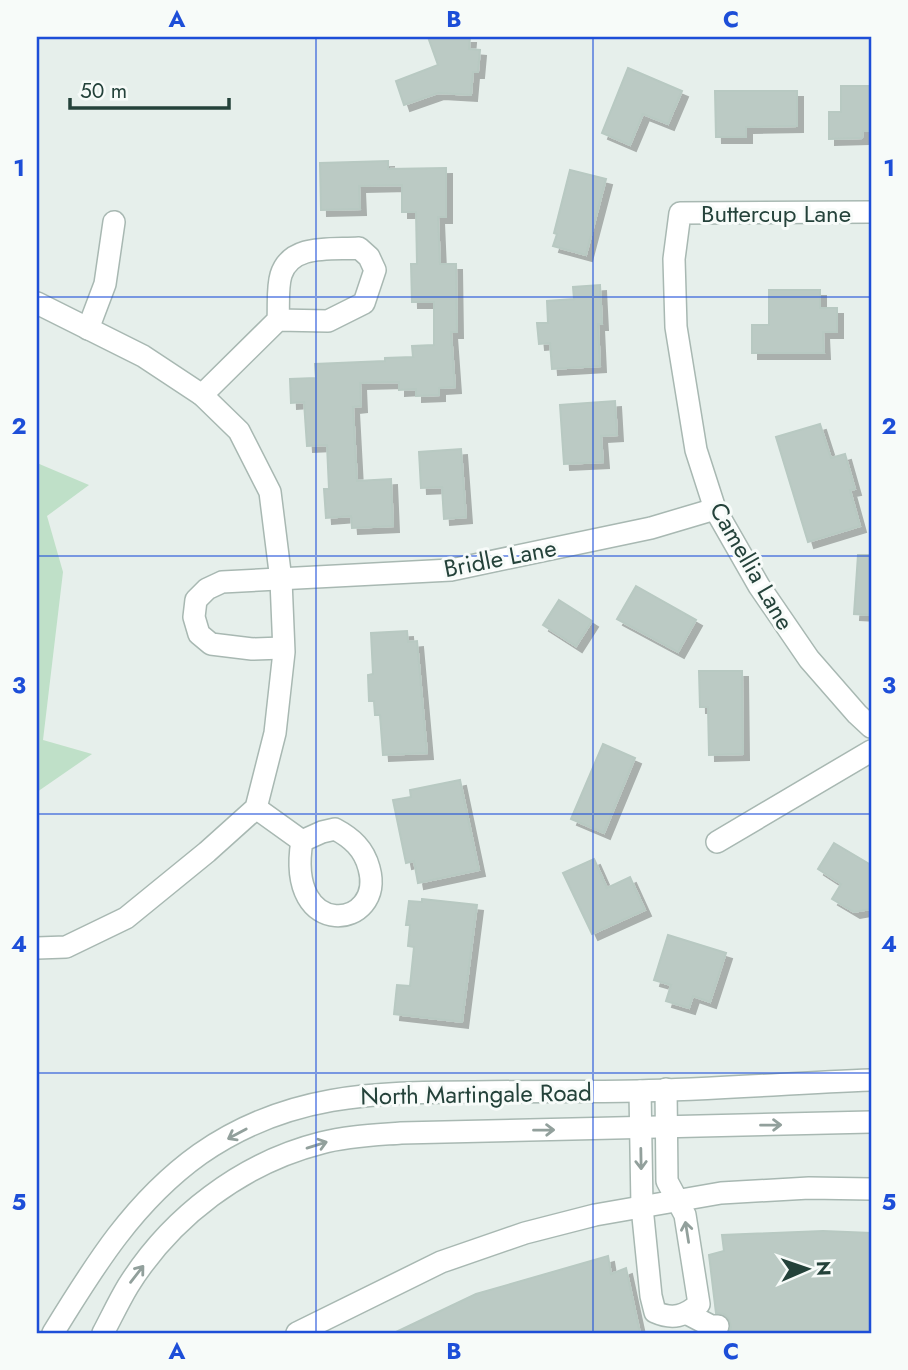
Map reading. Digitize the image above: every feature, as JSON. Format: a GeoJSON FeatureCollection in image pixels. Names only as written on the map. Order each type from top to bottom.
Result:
{"type":"FeatureCollection","features":[{"type":"Feature","properties":{"kind":"street","name":"Buttercup Lane"},"geometry":{"type":"LineString","coordinates":[[680,213],[871,212]]}},
{"type":"Feature","properties":{"kind":"street","name":"Camellia Lane"},"geometry":{"type":"LineString","coordinates":[[680,213],[674,259],[676,327],[696,450],[715,509],[759,586],[809,659],[857,715],[871,727]]}},
{"type":"Feature","properties":{"kind":"street"},"geometry":{"type":"LineString","coordinates":[[88,328],[105,284],[114,222]]}},
{"type":"Feature","properties":{"kind":"street"},"geometry":{"type":"LineString","coordinates":[[202,395],[278,320],[281,274],[293,258],[302,251],[359,248],[369,257],[375,270],[364,303],[328,321],[278,320]]}},
{"type":"Feature","properties":{"kind":"street"},"geometry":{"type":"LineString","coordinates":[[37,303],[143,356],[202,395],[239,431],[270,492],[281,580],[284,648],[275,733],[256,808],[126,918],[66,947],[37,947]]}},
{"type":"Feature","properties":{"kind":"street","name":"Bridle Lane"},"geometry":{"type":"LineString","coordinates":[[284,648],[252,649],[211,644],[199,634],[194,617],[197,600],[207,589],[222,582],[451,570],[651,528],[715,509]]}},
{"type":"Feature","properties":{"kind":"street"},"geometry":{"type":"LineString","coordinates":[[717,842],[871,751]]}},
{"type":"Feature","properties":{"kind":"street"},"geometry":{"type":"LineString","coordinates":[[256,808],[302,841]]}},
{"type":"Feature","properties":{"kind":"street","name":"North Martingale Road"},"geometry":{"type":"LineString","coordinates":[[53,1333],[97,1261],[143,1205],[201,1154],[242,1130],[276,1115],[355,1095],[640,1091],[871,1080]]}},
{"type":"Feature","properties":{"kind":"street"},"geometry":{"type":"LineString","coordinates":[[640,1091],[642,1207],[638,1277],[655,1312],[668,1318],[688,1314],[699,1304],[701,1264],[685,1215],[667,1181],[666,1089]]}},
{"type":"Feature","properties":{"kind":"street","name":"North Martingale Road"},"geometry":{"type":"LineString","coordinates":[[103,1333],[129,1285],[171,1230],[216,1192],[258,1166],[321,1143],[366,1135],[871,1122]]}},
{"type":"Feature","properties":{"kind":"street"},"geometry":{"type":"LineString","coordinates":[[297,1333],[395,1283],[450,1259],[573,1220],[733,1192],[809,1188],[871,1189]]}},
{"type":"Feature","properties":{"kind":"street"},"geometry":{"type":"LineString","coordinates":[[688,1314],[711,1326],[718,1326]]}},
{"type":"Feature","properties":{"kind":"green space"},"geometry":{"type":"Polygon","coordinates":[[[37,463],[89,485],[47,516],[63,572],[43,740],[92,754],[37,792],[37,463]]]}},
{"type":"Feature","properties":{"kind":"building"},"geometry":{"type":"Polygon","coordinates":[[[428,37],[470,37],[469,49],[480,50],[478,72],[473,72],[471,95],[438,93],[404,105],[396,81],[438,65],[428,37]]]}},
{"type":"Feature","properties":{"kind":"building"},"geometry":{"type":"Polygon","coordinates":[[[628,68],[682,91],[668,124],[643,114],[630,145],[602,133],[628,68]]]}},
{"type":"Feature","properties":{"kind":"building"},"geometry":{"type":"Polygon","coordinates":[[[841,86],[871,86],[871,131],[863,131],[862,138],[829,139],[829,112],[841,112],[841,86]]]}},
{"type":"Feature","properties":{"kind":"building"},"geometry":{"type":"Polygon","coordinates":[[[715,91],[797,91],[797,126],[746,127],[746,137],[716,137],[715,91]]]}},
{"type":"Feature","properties":{"kind":"building"},"geometry":{"type":"Polygon","coordinates":[[[388,161],[388,169],[446,168],[446,217],[438,217],[440,264],[456,264],[457,332],[451,332],[455,387],[439,388],[439,395],[416,396],[416,389],[399,390],[399,382],[360,383],[361,406],[353,407],[357,481],[391,479],[393,526],[352,528],[351,516],[326,518],[324,489],[329,489],[327,445],[307,446],[304,402],[291,403],[290,379],[316,378],[315,364],[413,357],[412,346],[434,345],[434,302],[412,302],[411,264],[417,264],[416,212],[402,212],[402,185],[359,186],[360,209],[321,210],[320,163],[388,161]]]}},
{"type":"Feature","properties":{"kind":"building"},"geometry":{"type":"Polygon","coordinates":[[[570,170],[606,179],[586,255],[553,246],[570,170]]]}},
{"type":"Feature","properties":{"kind":"building"},"geometry":{"type":"Polygon","coordinates":[[[600,285],[600,366],[552,369],[550,343],[539,344],[537,323],[548,323],[547,301],[574,299],[573,287],[600,285]]]}},
{"type":"Feature","properties":{"kind":"building"},"geometry":{"type":"Polygon","coordinates":[[[769,290],[820,290],[820,308],[837,308],[837,332],[823,332],[824,353],[752,353],[752,325],[769,325],[769,290]]]}},
{"type":"Feature","properties":{"kind":"building"},"geometry":{"type":"Polygon","coordinates":[[[615,401],[617,435],[601,436],[603,462],[564,464],[560,405],[615,401]]]}},
{"type":"Feature","properties":{"kind":"building"},"geometry":{"type":"Polygon","coordinates":[[[820,424],[831,458],[845,454],[855,489],[850,490],[860,526],[808,542],[776,437],[820,424]]]}},
{"type":"Feature","properties":{"kind":"building"},"geometry":{"type":"Polygon","coordinates":[[[461,449],[466,517],[444,519],[442,487],[421,488],[419,452],[461,449]]]}},
{"type":"Feature","properties":{"kind":"building"},"geometry":{"type":"Polygon","coordinates":[[[858,555],[871,555],[871,615],[854,614],[858,555]]]}},
{"type":"Feature","properties":{"kind":"building"},"geometry":{"type":"Polygon","coordinates":[[[636,586],[696,620],[678,652],[617,619],[636,586]]]}},
{"type":"Feature","properties":{"kind":"building"},"geometry":{"type":"Polygon","coordinates":[[[559,600],[592,621],[576,646],[543,625],[559,600]]]}},
{"type":"Feature","properties":{"kind":"building"},"geometry":{"type":"Polygon","coordinates":[[[407,631],[408,642],[417,641],[427,753],[383,755],[380,715],[375,715],[374,701],[369,701],[368,675],[373,674],[371,633],[407,631]]]}},
{"type":"Feature","properties":{"kind":"building"},"geometry":{"type":"Polygon","coordinates":[[[699,671],[742,671],[743,754],[709,755],[708,707],[700,707],[699,671]]]}},
{"type":"Feature","properties":{"kind":"building"},"geometry":{"type":"Polygon","coordinates":[[[603,744],[635,758],[604,833],[571,819],[603,744]]]}},
{"type":"Feature","properties":{"kind":"building"},"geometry":{"type":"Polygon","coordinates":[[[460,780],[479,870],[418,883],[414,861],[406,863],[393,800],[411,797],[410,790],[460,780]]]}},
{"type":"Feature","properties":{"kind":"building"},"geometry":{"type":"Polygon","coordinates":[[[834,843],[871,865],[871,909],[854,912],[832,899],[841,884],[818,869],[834,843]]]}},
{"type":"Feature","properties":{"kind":"building"},"geometry":{"type":"Polygon","coordinates":[[[594,859],[607,888],[630,877],[645,910],[592,934],[563,873],[594,859]]]}},
{"type":"Feature","properties":{"kind":"building"},"geometry":{"type":"Polygon","coordinates":[[[422,899],[477,905],[462,1022],[394,1014],[397,985],[410,986],[414,947],[408,946],[410,925],[406,925],[409,901],[422,902],[422,899]]]}},
{"type":"Feature","properties":{"kind":"building"},"geometry":{"type":"Polygon","coordinates":[[[668,935],[726,953],[710,1002],[693,996],[689,1008],[666,1001],[671,985],[654,980],[668,935]]]}},
{"type":"Feature","properties":{"kind":"building"},"geometry":{"type":"Polygon","coordinates":[[[823,1231],[871,1233],[871,1333],[729,1333],[729,1319],[724,1314],[716,1313],[709,1255],[724,1251],[722,1235],[823,1231]]]}},
{"type":"Feature","properties":{"kind":"building"},"geometry":{"type":"Polygon","coordinates":[[[608,1256],[611,1274],[626,1268],[640,1333],[394,1333],[476,1294],[608,1256]]]}}]}
